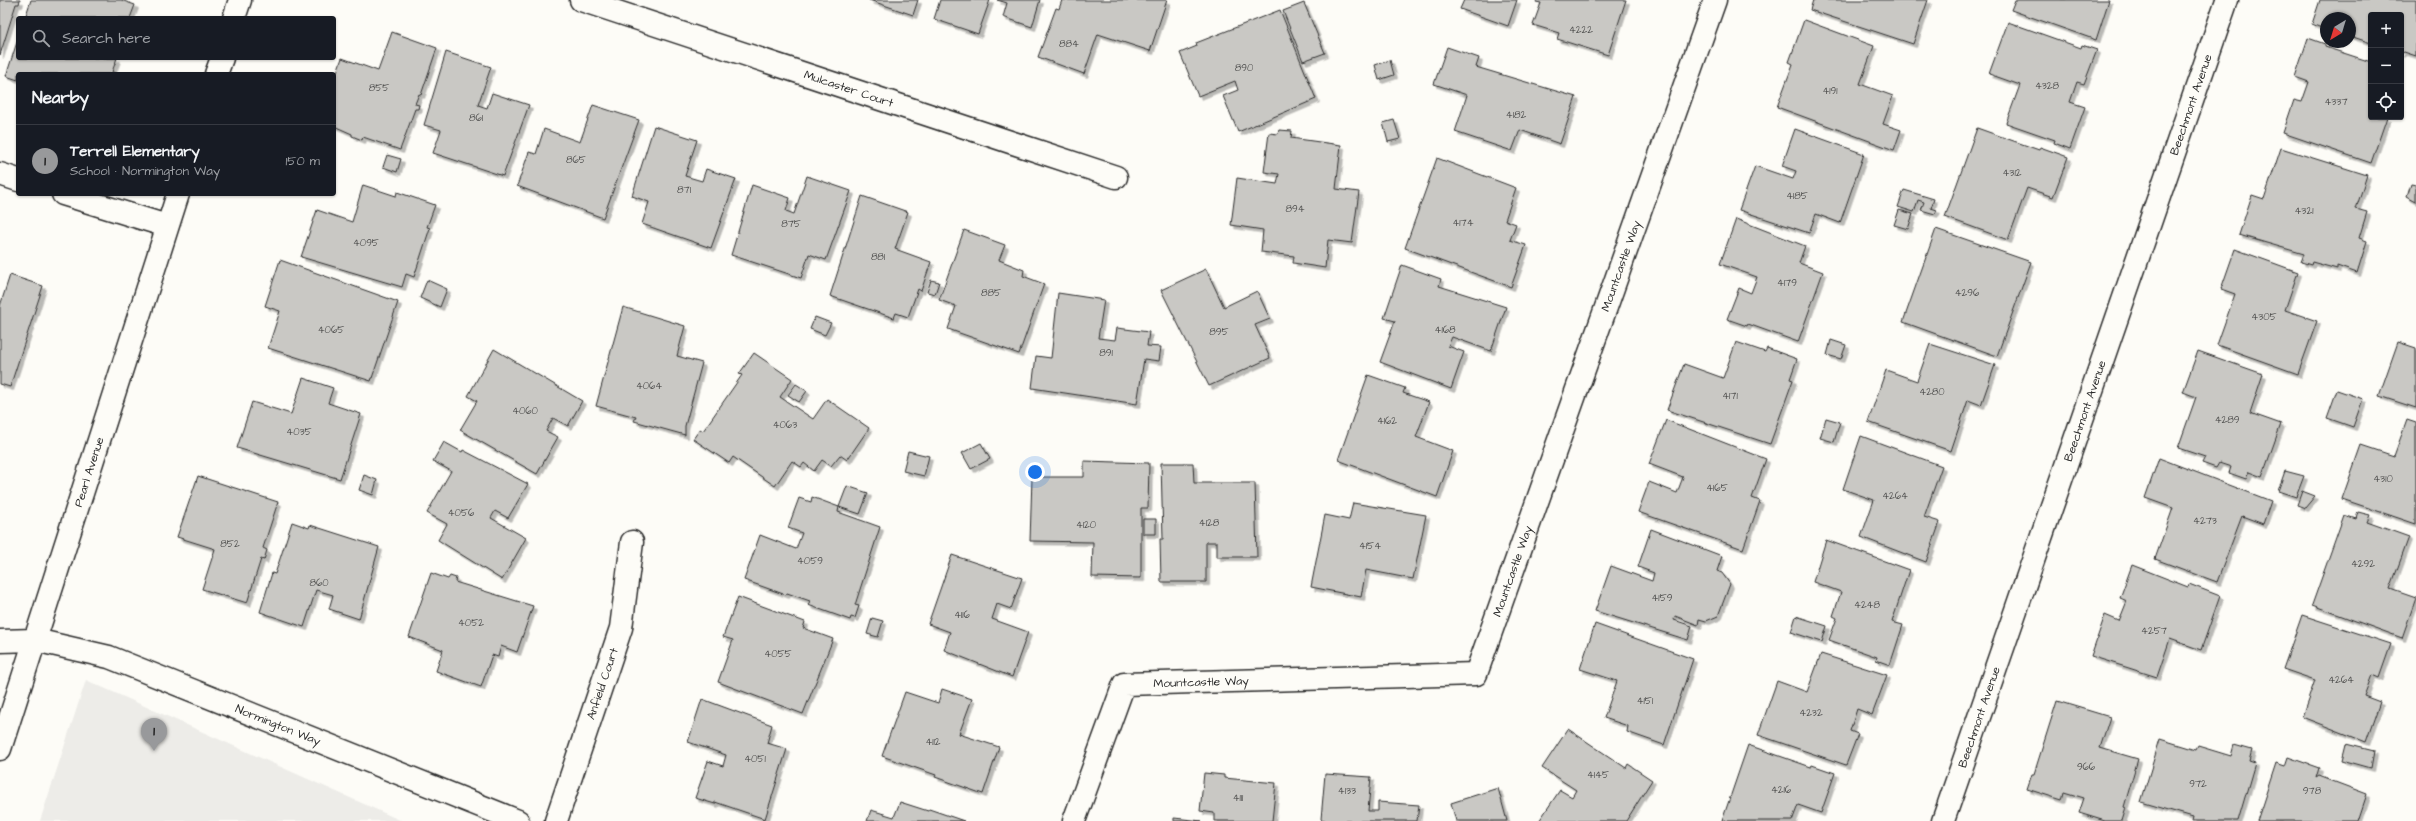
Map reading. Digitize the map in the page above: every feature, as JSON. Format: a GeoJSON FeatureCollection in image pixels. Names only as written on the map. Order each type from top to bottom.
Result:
{"type":"FeatureCollection","features":[{"type":"Feature","properties":{"kind":"street"},"geometry":{"type":"LineString","coordinates":[[235,16],[240,0]]}},
{"type":"Feature","properties":{"kind":"street","name":"Mulcaster Court"},"geometry":{"type":"LineString","coordinates":[[580,0],[1116,177]]}},
{"type":"Feature","properties":{"kind":"street","name":"Mountcastle Way"},"geometry":{"type":"LineString","coordinates":[[1074,821],[1124,684],[1476,674],[1715,0]]}},
{"type":"Feature","properties":{"kind":"street","name":"Beechmont Avenue"},"geometry":{"type":"LineString","coordinates":[[1942,821],[2227,0]]}},
{"type":"Feature","properties":{"kind":"street"},"geometry":{"type":"LineString","coordinates":[[217,72],[221,60]]}},
{"type":"Feature","properties":{"kind":"street"},"geometry":{"type":"LineString","coordinates":[[0,174],[16,179]]}},
{"type":"Feature","properties":{"kind":"street"},"geometry":{"type":"LineString","coordinates":[[70,196],[167,226]]}},
{"type":"Feature","properties":{"kind":"street","name":"Pearl Avenue"},"geometry":{"type":"LineString","coordinates":[[0,749],[177,196]]}},
{"type":"Feature","properties":{"kind":"street","name":"Anfield Court"},"geometry":{"type":"LineString","coordinates":[[556,821],[621,628],[632,542]]}},
{"type":"Feature","properties":{"kind":"street","name":"Normington Way"},"geometry":{"type":"LineString","coordinates":[[0,641],[35,640],[109,657],[518,821]]}},
{"type":"Feature","properties":{"kind":"shaded area"},"geometry":{"type":"Polygon","coordinates":[[[86,680],[402,821],[40,821],[86,680]]]}},
{"type":"Feature","properties":{"kind":"building"},"geometry":{"type":"Polygon","coordinates":[[[0,0],[20,0],[19,4],[16,4],[0,55],[0,0]]]}},
{"type":"Feature","properties":{"kind":"building"},"geometry":{"type":"Polygon","coordinates":[[[31,0],[121,0],[135,5],[131,16],[26,16],[31,0]]]}},
{"type":"Feature","properties":{"kind":"building"},"geometry":{"type":"Polygon","coordinates":[[[869,0],[918,0],[913,15],[869,0]]]}},
{"type":"Feature","properties":{"kind":"building"},"geometry":{"type":"Polygon","coordinates":[[[940,0],[990,0],[978,34],[934,19],[940,0]]]}},
{"type":"Feature","properties":{"kind":"building"},"geometry":{"type":"Polygon","coordinates":[[[997,0],[1040,0],[1032,27],[1003,17],[1007,3],[997,0]]]}},
{"type":"Feature","properties":{"kind":"building"},"geometry":{"type":"Polygon","coordinates":[[[1062,0],[1167,0],[1150,51],[1098,34],[1084,74],[1038,57],[1056,8],[1059,9],[1062,0]]]}},
{"type":"Feature","properties":{"kind":"building"},"geometry":{"type":"Polygon","coordinates":[[[1464,0],[1517,0],[1508,26],[1460,9],[1464,0]]]}},
{"type":"Feature","properties":{"kind":"building"},"geometry":{"type":"Polygon","coordinates":[[[1537,0],[1626,0],[1608,55],[1557,39],[1559,33],[1533,25],[1541,3],[1536,2],[1537,0]]]}},
{"type":"Feature","properties":{"kind":"building"},"geometry":{"type":"Polygon","coordinates":[[[1813,0],[1928,0],[1913,44],[1810,10],[1813,0]]]}},
{"type":"Feature","properties":{"kind":"building"},"geometry":{"type":"Polygon","coordinates":[[[2015,0],[2109,0],[2096,40],[2011,10],[2015,0]]]}},
{"type":"Feature","properties":{"kind":"building"},"geometry":{"type":"Polygon","coordinates":[[[2320,0],[2416,0],[2416,56],[2404,52],[2404,12],[2368,12],[2368,42],[2356,38],[2356,12],[2320,12],[2320,27],[2312,24],[2320,0]]]}},
{"type":"Feature","properties":{"kind":"building"},"geometry":{"type":"Polygon","coordinates":[[[1304,3],[1325,53],[1303,61],[1283,11],[1304,3]]]}},
{"type":"Feature","properties":{"kind":"building"},"geometry":{"type":"Polygon","coordinates":[[[1280,10],[1316,99],[1238,132],[1223,96],[1238,90],[1235,81],[1198,96],[1180,53],[1197,46],[1196,43],[1280,10]]]}},
{"type":"Feature","properties":{"kind":"building"},"geometry":{"type":"Polygon","coordinates":[[[1804,20],[1874,46],[1860,84],[1893,96],[1883,124],[1901,130],[1894,150],[1777,107],[1793,64],[1789,62],[1804,20]]]}},
{"type":"Feature","properties":{"kind":"building"},"geometry":{"type":"Polygon","coordinates":[[[2008,22],[2081,48],[2082,45],[2097,50],[2084,84],[2077,82],[2070,102],[2085,107],[2070,149],[2054,143],[2055,140],[2006,123],[2020,85],[1989,74],[2008,22]]]}},
{"type":"Feature","properties":{"kind":"building"},"geometry":{"type":"Polygon","coordinates":[[[392,32],[437,48],[421,95],[419,94],[415,104],[419,105],[418,109],[415,109],[400,150],[363,137],[362,140],[336,127],[336,74],[342,58],[378,71],[392,32]]]}},
{"type":"Feature","properties":{"kind":"building"},"geometry":{"type":"Polygon","coordinates":[[[2308,38],[2320,42],[2320,48],[2328,48],[2368,61],[2368,120],[2386,120],[2371,163],[2283,133],[2294,100],[2302,102],[2309,82],[2295,77],[2308,38]]]}},
{"type":"Feature","properties":{"kind":"building"},"geometry":{"type":"Polygon","coordinates":[[[16,45],[16,60],[116,60],[112,72],[16,72],[16,79],[6,76],[16,45]]]}},
{"type":"Feature","properties":{"kind":"building"},"geometry":{"type":"Polygon","coordinates":[[[1447,47],[1479,58],[1476,67],[1576,97],[1560,144],[1520,130],[1512,151],[1455,132],[1467,95],[1434,84],[1447,47]]]}},
{"type":"Feature","properties":{"kind":"building"},"geometry":{"type":"Polygon","coordinates":[[[446,52],[491,67],[478,105],[487,108],[492,93],[529,105],[503,176],[433,153],[441,130],[424,125],[446,52]]]}},
{"type":"Feature","properties":{"kind":"building"},"geometry":{"type":"Polygon","coordinates":[[[1390,60],[1394,75],[1379,80],[1375,65],[1390,60]]]}},
{"type":"Feature","properties":{"kind":"building"},"geometry":{"type":"Polygon","coordinates":[[[593,105],[639,120],[603,218],[517,186],[529,152],[536,154],[544,129],[580,142],[593,105]]]}},
{"type":"Feature","properties":{"kind":"building"},"geometry":{"type":"Polygon","coordinates":[[[1394,120],[1400,139],[1388,142],[1383,123],[1394,120]]]}},
{"type":"Feature","properties":{"kind":"building"},"geometry":{"type":"Polygon","coordinates":[[[654,126],[697,140],[685,176],[702,181],[706,169],[736,179],[711,248],[642,224],[649,202],[632,196],[654,126]]]}},
{"type":"Feature","properties":{"kind":"building"},"geometry":{"type":"Polygon","coordinates":[[[1977,128],[2039,150],[2040,147],[2068,157],[2053,197],[2027,188],[2008,240],[1945,217],[1977,128]]]}},
{"type":"Feature","properties":{"kind":"building"},"geometry":{"type":"Polygon","coordinates":[[[1795,129],[1864,154],[1840,223],[1816,214],[1809,233],[1739,210],[1755,166],[1793,179],[1796,171],[1782,166],[1795,129]]]}},
{"type":"Feature","properties":{"kind":"building"},"geometry":{"type":"Polygon","coordinates":[[[1279,130],[1292,131],[1291,138],[1341,145],[1336,189],[1359,192],[1352,243],[1328,240],[1325,268],[1293,263],[1294,256],[1261,252],[1263,230],[1231,225],[1237,178],[1277,184],[1279,174],[1264,172],[1269,133],[1278,134],[1279,130]]]}},
{"type":"Feature","properties":{"kind":"building"},"geometry":{"type":"Polygon","coordinates":[[[2281,148],[2367,175],[2356,209],[2367,212],[2359,238],[2367,241],[2357,273],[2337,266],[2337,269],[2312,262],[2311,265],[2301,262],[2304,254],[2239,235],[2252,195],[2264,199],[2281,148]]]}},
{"type":"Feature","properties":{"kind":"building"},"geometry":{"type":"Polygon","coordinates":[[[387,155],[401,159],[397,172],[383,167],[387,155]]]}},
{"type":"Feature","properties":{"kind":"building"},"geometry":{"type":"Polygon","coordinates":[[[1437,158],[1516,188],[1505,220],[1516,224],[1510,240],[1526,245],[1511,287],[1405,248],[1437,158]]]}},
{"type":"Feature","properties":{"kind":"building"},"geometry":{"type":"Polygon","coordinates":[[[807,176],[851,191],[826,260],[809,254],[801,278],[731,255],[752,185],[790,198],[786,211],[794,214],[807,176]]]}},
{"type":"Feature","properties":{"kind":"building"},"geometry":{"type":"Polygon","coordinates":[[[2411,184],[2416,185],[2416,202],[2407,197],[2411,184]]]}},
{"type":"Feature","properties":{"kind":"building"},"geometry":{"type":"Polygon","coordinates":[[[363,185],[396,196],[397,192],[435,205],[427,227],[430,228],[414,277],[406,274],[402,287],[301,257],[317,210],[352,222],[363,185]]]}},
{"type":"Feature","properties":{"kind":"building"},"geometry":{"type":"Polygon","coordinates":[[[1904,190],[1934,199],[1931,208],[1937,210],[1935,214],[1921,210],[1924,202],[1918,200],[1914,212],[1898,207],[1904,190]]]}},
{"type":"Feature","properties":{"kind":"building"},"geometry":{"type":"Polygon","coordinates":[[[862,196],[908,212],[895,249],[931,262],[921,291],[918,289],[908,317],[896,313],[894,318],[830,296],[862,196]]]}},
{"type":"Feature","properties":{"kind":"building"},"geometry":{"type":"Polygon","coordinates":[[[1899,210],[1913,214],[1908,229],[1894,225],[1899,210]]]}},
{"type":"Feature","properties":{"kind":"building"},"geometry":{"type":"Polygon","coordinates":[[[1736,219],[1805,246],[1799,263],[1823,272],[1798,342],[1748,324],[1747,326],[1727,319],[1739,288],[1751,293],[1757,277],[1720,264],[1736,219]]]}},
{"type":"Feature","properties":{"kind":"building"},"geometry":{"type":"Polygon","coordinates":[[[1936,229],[2031,262],[1997,356],[1903,322],[1936,229]]]}},
{"type":"Feature","properties":{"kind":"building"},"geometry":{"type":"Polygon","coordinates":[[[964,230],[1005,245],[999,260],[1024,270],[1023,276],[1044,284],[1019,354],[948,329],[956,306],[939,300],[964,230]]]}},
{"type":"Feature","properties":{"kind":"building"},"geometry":{"type":"Polygon","coordinates":[[[2235,249],[2298,272],[2285,310],[2317,321],[2298,374],[2217,345],[2235,294],[2221,289],[2235,249]]]}},
{"type":"Feature","properties":{"kind":"building"},"geometry":{"type":"Polygon","coordinates":[[[280,260],[398,302],[371,381],[268,348],[280,311],[265,306],[280,260]]]}},
{"type":"Feature","properties":{"kind":"building"},"geometry":{"type":"Polygon","coordinates":[[[1402,265],[1441,279],[1439,286],[1506,307],[1491,351],[1452,337],[1448,346],[1464,352],[1451,389],[1380,362],[1395,321],[1384,318],[1402,265]]]}},
{"type":"Feature","properties":{"kind":"building"},"geometry":{"type":"Polygon","coordinates":[[[1206,269],[1224,307],[1257,291],[1270,319],[1255,325],[1270,358],[1209,386],[1161,290],[1206,269]]]}},
{"type":"Feature","properties":{"kind":"building"},"geometry":{"type":"Polygon","coordinates":[[[10,275],[43,286],[10,387],[0,384],[0,306],[10,275]]]}},
{"type":"Feature","properties":{"kind":"building"},"geometry":{"type":"Polygon","coordinates":[[[427,280],[447,289],[440,307],[420,298],[427,280]]]}},
{"type":"Feature","properties":{"kind":"building"},"geometry":{"type":"Polygon","coordinates":[[[931,280],[939,282],[935,294],[927,292],[931,280]]]}},
{"type":"Feature","properties":{"kind":"building"},"geometry":{"type":"Polygon","coordinates":[[[1058,293],[1104,300],[1098,338],[1115,340],[1117,328],[1149,332],[1147,346],[1161,347],[1159,361],[1144,359],[1137,404],[1032,388],[1036,356],[1051,358],[1058,293]]]}},
{"type":"Feature","properties":{"kind":"building"},"geometry":{"type":"Polygon","coordinates":[[[623,307],[685,326],[677,356],[702,363],[685,426],[685,435],[634,421],[636,417],[596,406],[623,307]]]}},
{"type":"Feature","properties":{"kind":"building"},"geometry":{"type":"Polygon","coordinates":[[[815,317],[831,323],[825,335],[810,329],[815,317]]]}},
{"type":"Feature","properties":{"kind":"building"},"geometry":{"type":"Polygon","coordinates":[[[1831,340],[1846,345],[1841,359],[1827,355],[1831,340]]]}},
{"type":"Feature","properties":{"kind":"building"},"geometry":{"type":"Polygon","coordinates":[[[1736,342],[1765,352],[1767,348],[1797,359],[1790,379],[1793,380],[1770,444],[1667,410],[1684,364],[1723,378],[1736,342]]]}},
{"type":"Feature","properties":{"kind":"building"},"geometry":{"type":"Polygon","coordinates":[[[2398,342],[2416,348],[2416,408],[2379,396],[2398,342]]]}},
{"type":"Feature","properties":{"kind":"building"},"geometry":{"type":"Polygon","coordinates":[[[1930,344],[1995,365],[1981,405],[1968,400],[1951,451],[1868,422],[1886,370],[1917,381],[1930,344]]]}},
{"type":"Feature","properties":{"kind":"building"},"geometry":{"type":"Polygon","coordinates":[[[494,349],[582,401],[568,426],[553,418],[546,431],[558,437],[537,474],[460,430],[477,401],[468,396],[494,349]]]}},
{"type":"Feature","properties":{"kind":"building"},"geometry":{"type":"Polygon","coordinates":[[[2198,351],[2263,374],[2250,413],[2281,424],[2262,477],[2249,472],[2246,479],[2229,473],[2231,467],[2219,463],[2216,468],[2202,463],[2205,457],[2178,448],[2196,397],[2183,392],[2198,351]]]}},
{"type":"Feature","properties":{"kind":"building"},"geometry":{"type":"Polygon","coordinates":[[[754,353],[792,379],[780,397],[813,419],[827,399],[869,428],[847,460],[840,455],[831,466],[822,460],[814,471],[804,463],[801,467],[792,461],[775,486],[733,457],[729,463],[693,439],[700,429],[703,431],[742,375],[739,374],[754,353]]]}},
{"type":"Feature","properties":{"kind":"building"},"geometry":{"type":"Polygon","coordinates":[[[1368,375],[1405,388],[1403,393],[1429,402],[1416,437],[1453,451],[1437,497],[1338,460],[1368,375]]]}},
{"type":"Feature","properties":{"kind":"building"},"geometry":{"type":"Polygon","coordinates":[[[303,378],[333,388],[328,403],[361,414],[340,479],[237,448],[252,402],[291,414],[303,378]]]}},
{"type":"Feature","properties":{"kind":"building"},"geometry":{"type":"Polygon","coordinates":[[[796,384],[807,391],[799,402],[788,395],[796,384]]]}},
{"type":"Feature","properties":{"kind":"building"},"geometry":{"type":"Polygon","coordinates":[[[2337,390],[2363,399],[2353,427],[2327,418],[2337,390]]]}},
{"type":"Feature","properties":{"kind":"building"},"geometry":{"type":"Polygon","coordinates":[[[1826,418],[1840,422],[1834,442],[1820,438],[1826,418]]]}},
{"type":"Feature","properties":{"kind":"building"},"geometry":{"type":"Polygon","coordinates":[[[1666,420],[1766,459],[1752,498],[1760,501],[1743,549],[1638,512],[1649,482],[1677,493],[1683,477],[1649,464],[1666,420]]]}},
{"type":"Feature","properties":{"kind":"building"},"geometry":{"type":"Polygon","coordinates":[[[2407,420],[2416,423],[2416,524],[2342,499],[2361,445],[2394,456],[2407,420]]]}},
{"type":"Feature","properties":{"kind":"building"},"geometry":{"type":"Polygon","coordinates":[[[1861,436],[1942,466],[1924,517],[1940,522],[1926,562],[1861,537],[1874,500],[1843,489],[1861,436]]]}},
{"type":"Feature","properties":{"kind":"building"},"geometry":{"type":"Polygon","coordinates":[[[444,442],[462,452],[463,450],[528,484],[508,518],[495,511],[491,518],[526,538],[502,580],[438,540],[447,524],[427,513],[451,471],[433,461],[444,442]]]}},
{"type":"Feature","properties":{"kind":"building"},"geometry":{"type":"Polygon","coordinates":[[[981,443],[990,459],[971,469],[962,453],[981,443]]]}},
{"type":"Feature","properties":{"kind":"building"},"geometry":{"type":"Polygon","coordinates":[[[908,451],[929,456],[924,476],[903,471],[908,451]]]}},
{"type":"Feature","properties":{"kind":"building"},"geometry":{"type":"Polygon","coordinates":[[[2159,458],[2271,501],[2263,524],[2242,516],[2217,582],[2155,559],[2173,508],[2145,498],[2159,458]]]}},
{"type":"Feature","properties":{"kind":"building"},"geometry":{"type":"Polygon","coordinates":[[[1084,461],[1149,463],[1148,508],[1141,508],[1141,578],[1092,577],[1093,542],[1030,541],[1032,477],[1084,477],[1084,461]]]}},
{"type":"Feature","properties":{"kind":"building"},"geometry":{"type":"Polygon","coordinates":[[[1161,463],[1193,463],[1194,483],[1255,483],[1257,557],[1217,557],[1217,542],[1206,542],[1206,582],[1161,582],[1160,539],[1163,539],[1161,463]]]}},
{"type":"Feature","properties":{"kind":"building"},"geometry":{"type":"Polygon","coordinates":[[[2285,471],[2304,476],[2296,497],[2278,491],[2285,471]]]}},
{"type":"Feature","properties":{"kind":"building"},"geometry":{"type":"Polygon","coordinates":[[[364,475],[377,480],[373,495],[359,490],[364,475]]]}},
{"type":"Feature","properties":{"kind":"building"},"geometry":{"type":"Polygon","coordinates":[[[198,476],[278,502],[263,548],[267,550],[264,560],[261,559],[247,603],[202,589],[215,549],[177,537],[198,476]]]}},
{"type":"Feature","properties":{"kind":"building"},"geometry":{"type":"Polygon","coordinates":[[[847,486],[868,493],[860,514],[839,507],[847,486]]]}},
{"type":"Feature","properties":{"kind":"building"},"geometry":{"type":"Polygon","coordinates":[[[2302,491],[2315,496],[2305,508],[2297,505],[2302,491]]]}},
{"type":"Feature","properties":{"kind":"building"},"geometry":{"type":"Polygon","coordinates":[[[812,497],[839,507],[838,512],[880,527],[855,605],[859,606],[855,618],[851,617],[850,620],[808,605],[810,601],[787,593],[786,595],[744,580],[760,535],[796,549],[802,533],[788,528],[799,498],[811,502],[812,497]]]}},
{"type":"Feature","properties":{"kind":"building"},"geometry":{"type":"Polygon","coordinates":[[[1353,503],[1426,515],[1413,579],[1366,570],[1361,597],[1311,587],[1325,515],[1349,520],[1353,503]]]}},
{"type":"Feature","properties":{"kind":"building"},"geometry":{"type":"Polygon","coordinates":[[[2358,512],[2370,515],[2367,522],[2409,537],[2390,589],[2416,598],[2402,638],[2312,605],[2344,515],[2356,519],[2358,512]]]}},
{"type":"Feature","properties":{"kind":"building"},"geometry":{"type":"Polygon","coordinates":[[[1143,519],[1156,519],[1156,534],[1143,534],[1143,519]]]}},
{"type":"Feature","properties":{"kind":"building"},"geometry":{"type":"Polygon","coordinates":[[[292,522],[309,528],[310,525],[379,547],[359,619],[329,609],[333,595],[316,590],[304,627],[260,612],[272,573],[275,574],[292,522]]]}},
{"type":"Feature","properties":{"kind":"building"},"geometry":{"type":"Polygon","coordinates":[[[1651,529],[1722,556],[1717,571],[1722,573],[1730,584],[1718,616],[1706,621],[1699,619],[1698,625],[1675,616],[1674,620],[1692,626],[1688,640],[1595,611],[1611,566],[1652,581],[1654,573],[1638,567],[1651,529]]]}},
{"type":"Feature","properties":{"kind":"building"},"geometry":{"type":"Polygon","coordinates":[[[1826,540],[1909,570],[1892,622],[1903,625],[1890,665],[1876,660],[1877,657],[1829,640],[1837,618],[1833,616],[1841,592],[1813,582],[1826,540]]]}},
{"type":"Feature","properties":{"kind":"building"},"geometry":{"type":"Polygon","coordinates":[[[952,555],[1022,578],[1011,609],[997,604],[992,619],[1028,632],[1012,677],[944,650],[950,632],[928,624],[952,555]]]}},
{"type":"Feature","properties":{"kind":"building"},"geometry":{"type":"Polygon","coordinates":[[[2132,565],[2188,587],[2189,584],[2220,596],[2201,650],[2170,639],[2157,677],[2091,656],[2105,615],[2119,621],[2127,601],[2120,598],[2132,565]]]}},
{"type":"Feature","properties":{"kind":"building"},"geometry":{"type":"Polygon","coordinates":[[[431,573],[448,579],[450,576],[456,578],[455,582],[533,606],[517,652],[501,646],[498,657],[492,655],[481,687],[436,671],[443,650],[409,637],[431,573]]]}},
{"type":"Feature","properties":{"kind":"building"},"geometry":{"type":"Polygon","coordinates":[[[738,597],[805,622],[803,628],[833,639],[803,714],[718,682],[733,640],[723,637],[738,597]]]}},
{"type":"Feature","properties":{"kind":"building"},"geometry":{"type":"Polygon","coordinates":[[[2302,615],[2391,644],[2379,678],[2372,675],[2364,696],[2380,702],[2366,742],[2302,717],[2315,680],[2283,669],[2302,615]]]}},
{"type":"Feature","properties":{"kind":"building"},"geometry":{"type":"Polygon","coordinates":[[[1796,616],[1827,626],[1822,642],[1791,632],[1796,616]]]}},
{"type":"Feature","properties":{"kind":"building"},"geometry":{"type":"Polygon","coordinates":[[[872,618],[883,621],[878,637],[867,634],[872,618]]]}},
{"type":"Feature","properties":{"kind":"building"},"geometry":{"type":"Polygon","coordinates":[[[1595,624],[1693,659],[1664,745],[1627,732],[1628,726],[1604,718],[1617,681],[1580,669],[1595,624]]]}},
{"type":"Feature","properties":{"kind":"building"},"geometry":{"type":"Polygon","coordinates":[[[1821,654],[1887,675],[1872,715],[1857,709],[1850,731],[1858,734],[1846,765],[1758,735],[1777,681],[1807,692],[1821,654]]]}},
{"type":"Feature","properties":{"kind":"building"},"geometry":{"type":"Polygon","coordinates":[[[942,689],[972,699],[959,734],[999,747],[983,794],[935,777],[936,775],[882,756],[905,692],[938,703],[942,689]]]}},
{"type":"Feature","properties":{"kind":"building"},"geometry":{"type":"Polygon","coordinates":[[[702,699],[772,725],[767,743],[787,749],[765,819],[715,802],[715,804],[695,798],[708,761],[723,766],[726,755],[688,742],[702,699]]]}},
{"type":"Feature","properties":{"kind":"building"},"geometry":{"type":"Polygon","coordinates":[[[2057,701],[2110,717],[2100,748],[2138,759],[2124,807],[2126,808],[2122,821],[2105,821],[2079,813],[2084,798],[2064,792],[2062,800],[2027,789],[2032,774],[2034,774],[2057,701]]]}},
{"type":"Feature","properties":{"kind":"building"},"geometry":{"type":"Polygon","coordinates":[[[1568,729],[1626,768],[1628,764],[1652,780],[1626,821],[1539,821],[1560,790],[1572,797],[1576,790],[1542,768],[1568,729]]]}},
{"type":"Feature","properties":{"kind":"building"},"geometry":{"type":"Polygon","coordinates":[[[2160,739],[2196,750],[2198,746],[2231,756],[2234,745],[2252,750],[2249,761],[2255,763],[2238,821],[2192,821],[2193,817],[2141,802],[2160,739]]]}},
{"type":"Feature","properties":{"kind":"building"},"geometry":{"type":"Polygon","coordinates":[[[2346,744],[2374,751],[2371,768],[2342,760],[2346,744]]]}},
{"type":"Feature","properties":{"kind":"building"},"geometry":{"type":"Polygon","coordinates":[[[1748,745],[1811,767],[1812,765],[1835,773],[1821,813],[1798,805],[1792,821],[1722,821],[1748,745]]]}},
{"type":"Feature","properties":{"kind":"building"},"geometry":{"type":"Polygon","coordinates":[[[2288,757],[2319,768],[2316,778],[2319,776],[2367,794],[2358,821],[2257,821],[2276,763],[2285,766],[2288,757]]]}},
{"type":"Feature","properties":{"kind":"building"},"geometry":{"type":"Polygon","coordinates":[[[1204,773],[1224,775],[1224,778],[1276,783],[1272,821],[1214,821],[1214,813],[1200,811],[1204,773]]]}},
{"type":"Feature","properties":{"kind":"building"},"geometry":{"type":"Polygon","coordinates":[[[1325,774],[1371,777],[1368,811],[1378,811],[1378,802],[1419,805],[1417,821],[1323,821],[1321,819],[1325,774]]]}},
{"type":"Feature","properties":{"kind":"building"},"geometry":{"type":"Polygon","coordinates":[[[1498,788],[1507,821],[1456,821],[1451,803],[1498,788]]]}},
{"type":"Feature","properties":{"kind":"building"},"geometry":{"type":"Polygon","coordinates":[[[900,802],[928,811],[929,809],[964,821],[867,821],[871,810],[894,817],[900,802]]]}},
{"type":"Feature","properties":{"kind":"building"},"geometry":{"type":"Polygon","coordinates":[[[1174,818],[1202,821],[1174,821],[1174,818]]]}},
{"type":"Feature","properties":{"kind":"place","name":"Terrell Elementary"},"geometry":{"type":"Point","coordinates":[154,751]}}]}
